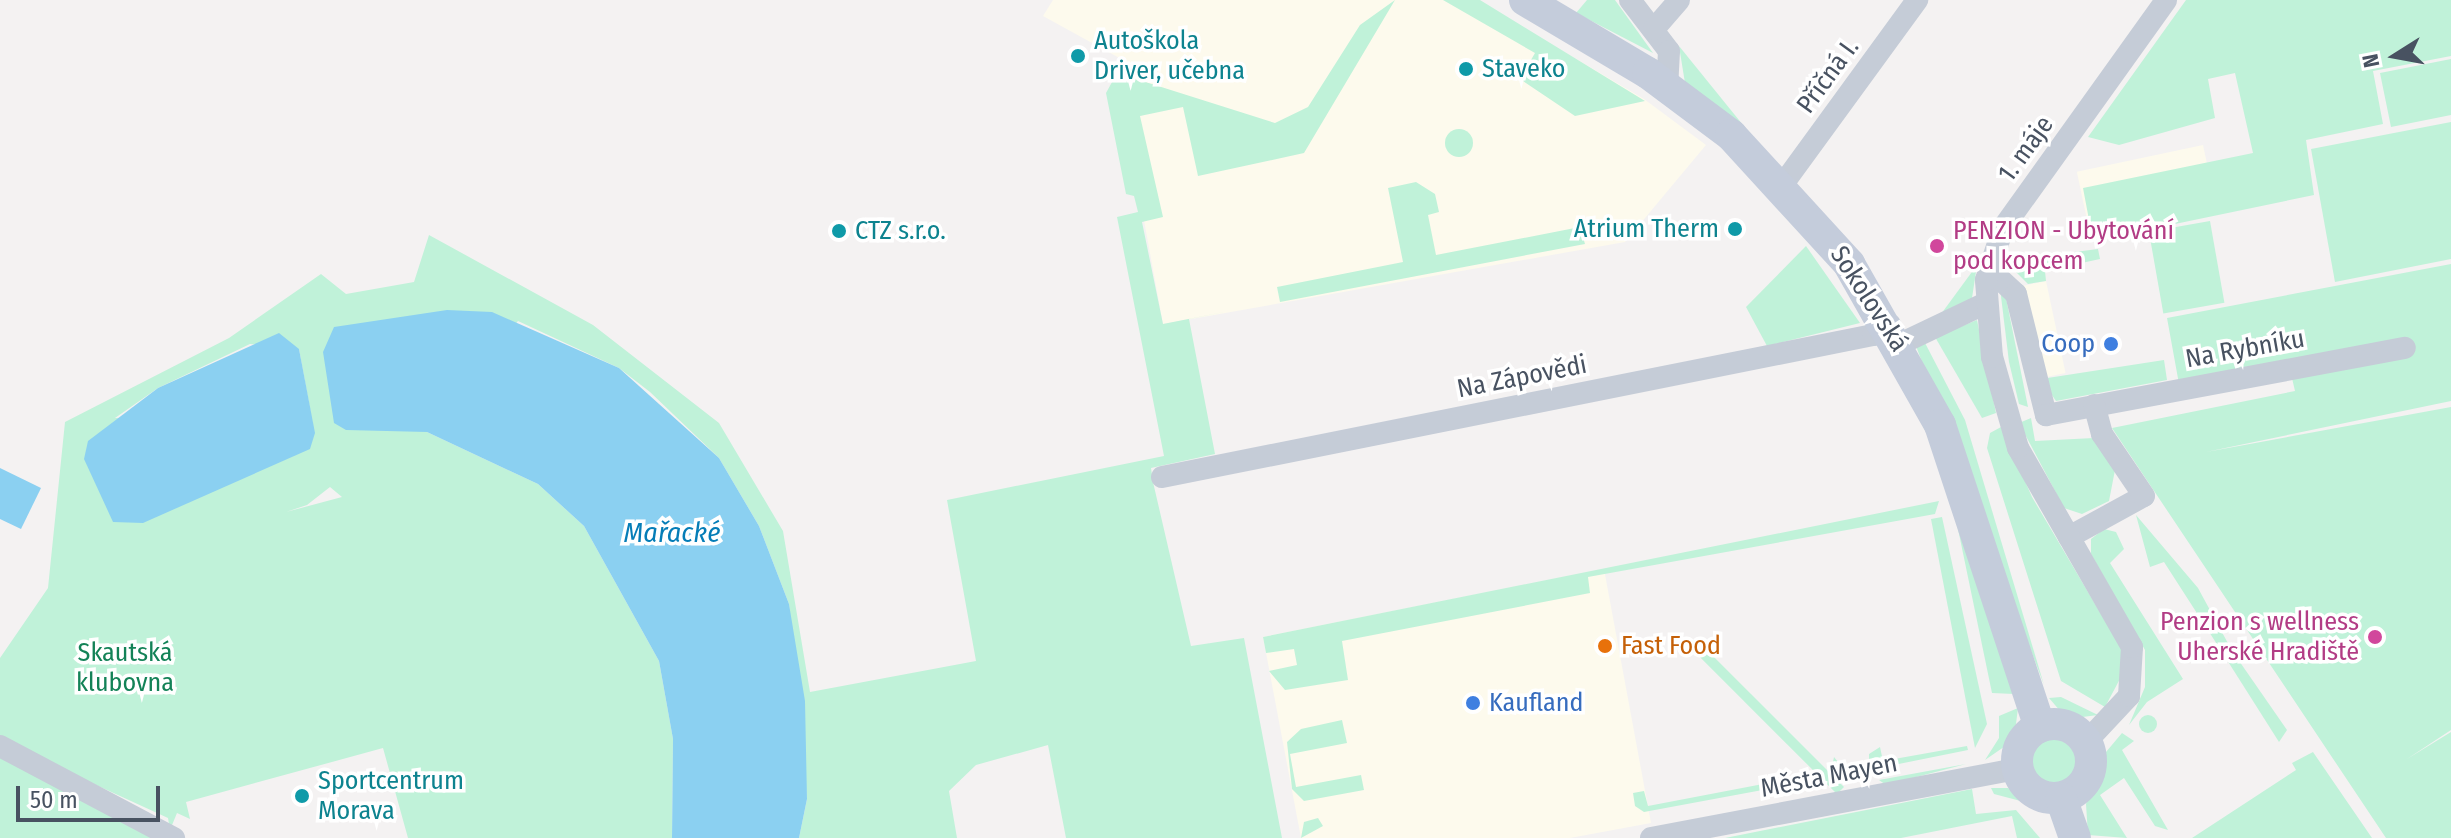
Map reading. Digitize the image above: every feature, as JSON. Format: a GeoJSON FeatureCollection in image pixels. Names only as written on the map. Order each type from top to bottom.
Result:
{"type":"FeatureCollection","features":[{"type":"Feature","properties":{"kind":"main road","name":"Sokolovská"},"geometry":{"type":"LineString","coordinates":[[1525,0],[1667,86],[1783,184],[1895,334],[1951,454],[2040,727]]}},
{"type":"Feature","properties":{"kind":"main road"},"geometry":{"type":"LineString","coordinates":[[2063,726],[2086,742],[2088,776],[2061,798],[2032,791],[2017,769],[2021,743],[2040,727],[2063,726]]}},
{"type":"Feature","properties":{"kind":"main road"},"geometry":{"type":"LineString","coordinates":[[2061,798],[2075,838]]}},
{"type":"Feature","properties":{"kind":"street"},"geometry":{"type":"LineString","coordinates":[[1630,0],[1660,25],[1670,57],[1667,86]]}},
{"type":"Feature","properties":{"kind":"street"},"geometry":{"type":"LineString","coordinates":[[1660,25],[1679,0]]}},
{"type":"Feature","properties":{"kind":"street","name":"Příčná I."},"geometry":{"type":"LineString","coordinates":[[1783,184],[1917,0]]}},
{"type":"Feature","properties":{"kind":"street","name":"1. máje"},"geometry":{"type":"LineString","coordinates":[[1984,304],[1988,268],[2003,228],[2166,0]]}},
{"type":"Feature","properties":{"kind":"street","name":"Na Rybníku"},"geometry":{"type":"LineString","coordinates":[[1988,268],[2016,294],[2039,409],[2046,415],[2405,348]]}},
{"type":"Feature","properties":{"kind":"street"},"geometry":{"type":"LineString","coordinates":[[1895,334],[1984,304],[2007,419],[2069,537],[2123,623],[2133,654],[2129,696],[2086,742]]}},
{"type":"Feature","properties":{"kind":"street","name":"Na Zápovědi"},"geometry":{"type":"LineString","coordinates":[[1162,477],[1873,335],[1895,334]]}},
{"type":"Feature","properties":{"kind":"street"},"geometry":{"type":"LineString","coordinates":[[2069,537],[2144,496],[2099,428],[2094,405]]}},
{"type":"Feature","properties":{"kind":"street"},"geometry":{"type":"LineString","coordinates":[[0,746],[174,838]]}},
{"type":"Feature","properties":{"kind":"street","name":"Města Mayen"},"geometry":{"type":"LineString","coordinates":[[1651,838],[2017,769]]}},
{"type":"Feature","properties":{"kind":"shaded area"},"geometry":{"type":"Polygon","coordinates":[[[1053,0],[1476,0],[1644,99],[1706,145],[1625,242],[1163,324],[1117,73],[1123,60],[1043,16],[1053,0]]]}},
{"type":"Feature","properties":{"kind":"shaded area"},"geometry":{"type":"Polygon","coordinates":[[[2203,145],[2217,210],[2091,236],[2077,172],[2203,145]]]}},
{"type":"Feature","properties":{"kind":"shaded area"},"geometry":{"type":"Polygon","coordinates":[[[2046,281],[2066,373],[2043,378],[2024,286],[2046,281]]]}},
{"type":"Feature","properties":{"kind":"shaded area"},"geometry":{"type":"Polygon","coordinates":[[[1604,569],[1651,823],[1570,838],[1301,838],[1263,637],[1604,569]]]}},
{"type":"Feature","properties":{"kind":"green space","name":"Skautská klubovna"},"geometry":{"type":"Polygon","coordinates":[[[1395,0],[1304,153],[1198,176],[1183,107],[1140,116],[1163,217],[1142,222],[1163,324],[1234,310],[1189,319],[1215,454],[1151,468],[1153,482],[1191,646],[1244,638],[1282,838],[1066,838],[1048,745],[976,765],[949,791],[957,838],[799,838],[807,799],[789,604],[759,526],[719,458],[650,392],[619,368],[518,321],[427,432],[538,484],[584,526],[659,661],[673,739],[672,838],[408,838],[383,748],[186,802],[190,819],[177,813],[170,830],[168,818],[0,741],[0,658],[48,588],[65,422],[229,338],[321,274],[346,294],[414,282],[429,235],[593,325],[719,423],[783,531],[810,692],[976,661],[947,500],[1164,456],[1117,217],[1138,212],[1134,196],[1126,194],[1106,93],[1117,73],[1275,123],[1308,107],[1360,25],[1395,0]],[[250,344],[158,388],[115,418],[311,414],[299,349],[250,344]],[[330,487],[307,505],[286,512],[342,497],[330,487]]]}},
{"type":"Feature","properties":{"kind":"green space"},"geometry":{"type":"Polygon","coordinates":[[[1443,0],[1480,0],[1645,101],[1575,116],[1520,79],[1535,53],[1443,0]]]}},
{"type":"Feature","properties":{"kind":"green space"},"geometry":{"type":"Polygon","coordinates":[[[1587,0],[1615,0],[1653,53],[1576,13],[1587,0]]]}},
{"type":"Feature","properties":{"kind":"green space"},"geometry":{"type":"Polygon","coordinates":[[[2186,0],[2451,0],[2451,56],[2373,71],[2383,124],[2306,140],[2314,195],[2093,241],[2083,188],[2253,153],[2235,73],[2208,79],[2215,118],[2119,145],[2088,137],[2186,0]]]}},
{"type":"Feature","properties":{"kind":"green space"},"geometry":{"type":"Polygon","coordinates":[[[1679,46],[1764,151],[1685,83],[1679,46]]]}},
{"type":"Feature","properties":{"kind":"green space"},"geometry":{"type":"Polygon","coordinates":[[[2451,59],[2451,115],[2391,127],[2380,73],[2451,59]]]}},
{"type":"Feature","properties":{"kind":"green space"},"geometry":{"type":"Polygon","coordinates":[[[2451,122],[2451,259],[2335,282],[2311,149],[2451,122]]]}},
{"type":"Feature","properties":{"kind":"green space"},"geometry":{"type":"Polygon","coordinates":[[[1459,129],[1469,133],[1473,143],[1469,153],[1459,157],[1449,153],[1445,143],[1449,133],[1459,129]]]}},
{"type":"Feature","properties":{"kind":"green space"},"geometry":{"type":"Polygon","coordinates":[[[1416,182],[1435,194],[1439,212],[1428,215],[1436,255],[1580,227],[1585,244],[1280,302],[1277,287],[1403,262],[1388,188],[1416,182]]]}},
{"type":"Feature","properties":{"kind":"green space"},"geometry":{"type":"Polygon","coordinates":[[[2210,221],[2224,303],[2163,314],[2149,232],[2210,221]]]}},
{"type":"Feature","properties":{"kind":"green space"},"geometry":{"type":"Polygon","coordinates":[[[1806,246],[1860,323],[1767,346],[1746,307],[1806,246]]]}},
{"type":"Feature","properties":{"kind":"green space"},"geometry":{"type":"Polygon","coordinates":[[[2098,249],[2100,259],[2045,271],[2046,281],[2028,284],[2005,261],[2098,249]]]}},
{"type":"Feature","properties":{"kind":"green space"},"geometry":{"type":"Polygon","coordinates":[[[2451,264],[2451,401],[2206,452],[2451,407],[2451,730],[2407,759],[2451,732],[2451,838],[2386,838],[2112,428],[2295,391],[2291,374],[2179,384],[2167,318],[2451,264]]]}},
{"type":"Feature","properties":{"kind":"green space"},"geometry":{"type":"Polygon","coordinates":[[[1977,265],[1972,298],[1933,325],[1977,265]]]}},
{"type":"Feature","properties":{"kind":"green space"},"geometry":{"type":"Polygon","coordinates":[[[2000,288],[2005,293],[2028,407],[2019,404],[2009,362],[2000,288]]]}},
{"type":"Feature","properties":{"kind":"green space"},"geometry":{"type":"Polygon","coordinates":[[[1977,320],[1996,413],[1982,418],[1935,337],[1977,320]]]}},
{"type":"Feature","properties":{"kind":"green space"},"geometry":{"type":"Polygon","coordinates":[[[1924,341],[1965,420],[2044,685],[1916,346],[1924,341]]]}},
{"type":"Feature","properties":{"kind":"green space"},"geometry":{"type":"Polygon","coordinates":[[[2164,360],[2167,380],[2056,401],[2041,379],[2164,360]]]}},
{"type":"Feature","properties":{"kind":"green space"},"geometry":{"type":"Polygon","coordinates":[[[2031,418],[2035,441],[2094,438],[2115,470],[2109,501],[2082,514],[2064,508],[2019,423],[2031,418]]]}},
{"type":"Feature","properties":{"kind":"green space"},"geometry":{"type":"Polygon","coordinates":[[[2001,427],[2032,497],[2121,648],[2121,677],[2105,707],[2061,681],[1987,448],[1990,433],[2001,427]]]}},
{"type":"Feature","properties":{"kind":"green space"},"geometry":{"type":"Polygon","coordinates":[[[1952,500],[2014,694],[1992,693],[1952,500]]]}},
{"type":"Feature","properties":{"kind":"green space"},"geometry":{"type":"Polygon","coordinates":[[[1939,501],[1935,514],[1588,577],[1590,593],[1342,641],[1348,680],[1285,690],[1269,671],[1297,665],[1294,649],[1266,653],[1263,637],[1939,501]]]}},
{"type":"Feature","properties":{"kind":"green space"},"geometry":{"type":"Polygon","coordinates":[[[2136,515],[2198,588],[2230,647],[2222,652],[2164,562],[2150,567],[2136,515]]]}},
{"type":"Feature","properties":{"kind":"green space"},"geometry":{"type":"Polygon","coordinates":[[[1942,517],[1987,724],[1975,748],[1931,519],[1942,517]]]}},
{"type":"Feature","properties":{"kind":"green space"},"geometry":{"type":"Polygon","coordinates":[[[2104,529],[2116,532],[2124,549],[2110,563],[2183,679],[2147,702],[2129,725],[2145,687],[2145,650],[2091,554],[2091,539],[2104,529]]]}},
{"type":"Feature","properties":{"kind":"green space"},"geometry":{"type":"Polygon","coordinates":[[[1697,640],[1844,787],[1837,794],[1690,647],[1697,640]]]}},
{"type":"Feature","properties":{"kind":"green space"},"geometry":{"type":"Polygon","coordinates":[[[2235,655],[2287,730],[2279,742],[2227,660],[2235,655]]]}},
{"type":"Feature","properties":{"kind":"green space"},"geometry":{"type":"Polygon","coordinates":[[[2061,697],[2098,715],[2067,719],[2049,698],[2061,697]]]}},
{"type":"Feature","properties":{"kind":"green space"},"geometry":{"type":"Polygon","coordinates":[[[2018,708],[2014,740],[1985,760],[1999,738],[1999,716],[2018,708]]]}},
{"type":"Feature","properties":{"kind":"green space"},"geometry":{"type":"Polygon","coordinates":[[[2148,715],[2157,724],[2148,733],[2139,724],[2148,715]]]}},
{"type":"Feature","properties":{"kind":"green space"},"geometry":{"type":"Polygon","coordinates":[[[1342,720],[1347,743],[1290,754],[1296,787],[1361,775],[1364,790],[1304,801],[1292,789],[1287,742],[1301,729],[1342,720]]]}},
{"type":"Feature","properties":{"kind":"green space"},"geometry":{"type":"Polygon","coordinates":[[[2122,733],[2134,741],[2122,750],[2168,830],[2155,826],[2124,778],[2100,795],[2127,838],[2088,835],[2086,804],[2106,752],[2122,733]]]}},
{"type":"Feature","properties":{"kind":"green space"},"geometry":{"type":"Polygon","coordinates":[[[2053,739],[2069,746],[2076,762],[2069,778],[2053,785],[2037,778],[2030,762],[2037,746],[2053,739]]]}},
{"type":"Feature","properties":{"kind":"green space"},"geometry":{"type":"Polygon","coordinates":[[[1967,746],[1968,750],[1869,770],[1869,754],[1880,747],[1883,761],[1967,746]]]}},
{"type":"Feature","properties":{"kind":"green space"},"geometry":{"type":"Polygon","coordinates":[[[0,752],[166,838],[0,838],[0,752]]]}},
{"type":"Feature","properties":{"kind":"green space"},"geometry":{"type":"Polygon","coordinates":[[[2313,752],[2372,838],[2192,838],[2296,770],[2292,763],[2313,752]]]}},
{"type":"Feature","properties":{"kind":"green space"},"geometry":{"type":"Polygon","coordinates":[[[1834,757],[1848,774],[1644,812],[1635,806],[1633,793],[1644,791],[1648,806],[1831,771],[1834,757]]]}},
{"type":"Feature","properties":{"kind":"green space"},"geometry":{"type":"Polygon","coordinates":[[[1966,764],[1886,785],[1879,780],[1966,764]]]}},
{"type":"Feature","properties":{"kind":"green space"},"geometry":{"type":"Polygon","coordinates":[[[1991,788],[2008,788],[2032,804],[1994,794],[1991,788]]]}},
{"type":"Feature","properties":{"kind":"green space"},"geometry":{"type":"Polygon","coordinates":[[[1972,789],[1976,814],[2016,810],[2040,838],[2017,838],[2012,816],[1901,838],[1725,838],[1972,789]]]}},
{"type":"Feature","properties":{"kind":"green space"},"geometry":{"type":"Polygon","coordinates":[[[1318,818],[1323,826],[1301,838],[1304,822],[1318,818]]]}},
{"type":"Feature","properties":{"kind":"water","name":"Mařacké"},"geometry":{"type":"Polygon","coordinates":[[[447,310],[492,312],[619,368],[719,458],[759,526],[789,604],[805,701],[807,799],[799,838],[672,838],[673,739],[659,661],[584,526],[538,484],[427,432],[346,430],[334,423],[323,352],[334,327],[447,310]]]}},
{"type":"Feature","properties":{"kind":"water"},"geometry":{"type":"Polygon","coordinates":[[[279,333],[299,349],[315,433],[310,449],[143,523],[113,522],[84,459],[88,441],[158,388],[279,333]]]}},
{"type":"Feature","properties":{"kind":"water"},"geometry":{"type":"Polygon","coordinates":[[[0,468],[41,488],[21,529],[0,519],[0,468]]]}},
{"type":"Feature","properties":{"kind":"place","name":"Autoškola Driver, učebna"},"geometry":{"type":"Point","coordinates":[1078,56]}},
{"type":"Feature","properties":{"kind":"place","name":"Staveko"},"geometry":{"type":"Point","coordinates":[1466,69]}},
{"type":"Feature","properties":{"kind":"place","name":"Atrium Therm"},"geometry":{"type":"Point","coordinates":[1735,229]}},
{"type":"Feature","properties":{"kind":"place","name":"CTZ s.r.o."},"geometry":{"type":"Point","coordinates":[839,231]}},
{"type":"Feature","properties":{"kind":"place","name":"PENZION - Ubytování pod kopcem"},"geometry":{"type":"Point","coordinates":[1937,246]}},
{"type":"Feature","properties":{"kind":"place","name":"Coop"},"geometry":{"type":"Point","coordinates":[2111,344]}},
{"type":"Feature","properties":{"kind":"place","name":"Penzion s wellness Uherské Hradiště"},"geometry":{"type":"Point","coordinates":[2375,637]}},
{"type":"Feature","properties":{"kind":"place","name":"Fast Food"},"geometry":{"type":"Point","coordinates":[1605,646]}},
{"type":"Feature","properties":{"kind":"place","name":"Kaufland"},"geometry":{"type":"Point","coordinates":[1473,703]}},
{"type":"Feature","properties":{"kind":"place","name":"Sportcentrum Morava"},"geometry":{"type":"Point","coordinates":[302,796]}}]}
